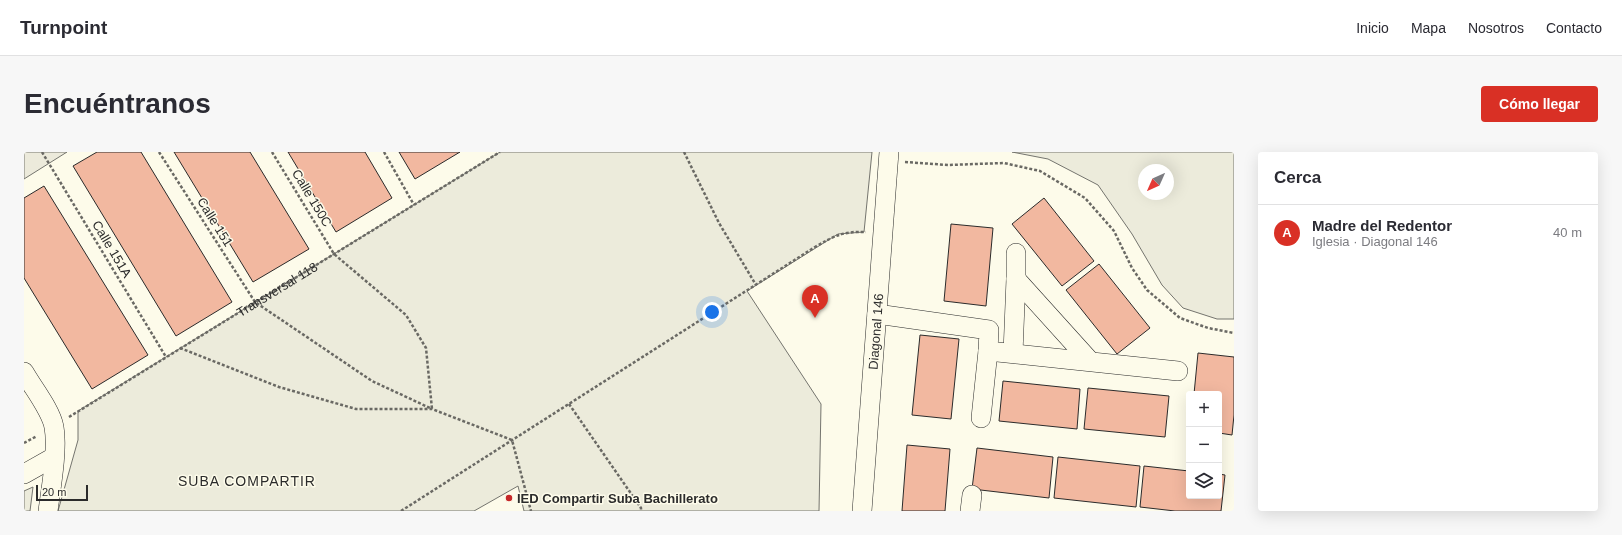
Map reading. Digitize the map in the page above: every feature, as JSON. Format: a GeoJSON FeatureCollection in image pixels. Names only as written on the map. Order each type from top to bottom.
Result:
{"type":"FeatureCollection","features":[{"type":"Feature","properties":{"kind":"street","name":"Diagonal 146"},"geometry":{"type":"LineString","coordinates":[[862,511],[889,156]]}},
{"type":"Feature","properties":{"kind":"street"},"geometry":{"type":"LineString","coordinates":[[1013,354],[1016,253]]}},
{"type":"Feature","properties":{"kind":"street"},"geometry":{"type":"LineString","coordinates":[[1016,279],[1090,361]]}},
{"type":"Feature","properties":{"kind":"street"},"geometry":{"type":"LineString","coordinates":[[877,314],[989,330],[1014,332]]}},
{"type":"Feature","properties":{"kind":"street"},"geometry":{"type":"LineString","coordinates":[[981,418],[989,330]]}},
{"type":"Feature","properties":{"kind":"street"},"geometry":{"type":"LineString","coordinates":[[988,351],[1178,371]]}},
{"type":"Feature","properties":{"kind":"street"},"geometry":{"type":"LineString","coordinates":[[24,372],[47,409],[54,426],[54,452],[48,511]]}},
{"type":"Feature","properties":{"kind":"street"},"geometry":{"type":"LineString","coordinates":[[24,474],[54,452]]}},
{"type":"Feature","properties":{"kind":"path","name":"Calle 151A"},"geometry":{"type":"LineString","coordinates":[[42,152],[166,357]]}},
{"type":"Feature","properties":{"kind":"path","name":"Calle 151"},"geometry":{"type":"LineString","coordinates":[[159,152],[255,302]]}},
{"type":"Feature","properties":{"kind":"path","name":"Calle 150C"},"geometry":{"type":"LineString","coordinates":[[272,152],[334,254],[406,314],[426,348],[432,409]]}},
{"type":"Feature","properties":{"kind":"path"},"geometry":{"type":"LineString","coordinates":[[384,152],[414,205]]}},
{"type":"Feature","properties":{"kind":"path","name":"Transversal 118"},"geometry":{"type":"LineString","coordinates":[[54,426],[414,205],[495,153],[500,152]]}},
{"type":"Feature","properties":{"kind":"path"},"geometry":{"type":"LineString","coordinates":[[684,152],[719,224],[756,285]]}},
{"type":"Feature","properties":{"kind":"path"},"geometry":{"type":"LineString","coordinates":[[889,156],[948,165],[1004,163],[1040,170],[1085,198],[1114,231],[1132,268],[1147,290],[1180,318],[1208,328],[1234,333]]}},
{"type":"Feature","properties":{"kind":"path"},"geometry":{"type":"LineString","coordinates":[[401,511],[838,234],[852,232],[883,234]]}},
{"type":"Feature","properties":{"kind":"path"},"geometry":{"type":"LineString","coordinates":[[255,302],[372,382],[432,409],[512,440]]}},
{"type":"Feature","properties":{"kind":"path"},"geometry":{"type":"LineString","coordinates":[[180,348],[279,387],[356,410],[432,409]]}},
{"type":"Feature","properties":{"kind":"path"},"geometry":{"type":"LineString","coordinates":[[569,404],[641,508],[641,511]]}},
{"type":"Feature","properties":{"kind":"path"},"geometry":{"type":"LineString","coordinates":[[512,440],[531,511]]}},
{"type":"Feature","properties":{"kind":"shaded area"},"geometry":{"type":"Polygon","coordinates":[[[24,152],[67,152],[24,179],[24,152]]]}},
{"type":"Feature","properties":{"kind":"shaded area"},"geometry":{"type":"Polygon","coordinates":[[[500,152],[872,152],[864,232],[838,234],[747,291],[821,404],[819,511],[524,511],[518,486],[474,511],[58,511],[78,440],[78,411],[500,152]]]}},
{"type":"Feature","properties":{"kind":"shaded area"},"geometry":{"type":"Polygon","coordinates":[[[1012,152],[1234,152],[1234,319],[1217,319],[1183,308],[1162,285],[1132,234],[1098,185],[1048,159],[1012,152]]]}},
{"type":"Feature","properties":{"kind":"shaded area"},"geometry":{"type":"Polygon","coordinates":[[[33,487],[30,511],[24,511],[24,491],[33,487]]]}},
{"type":"Feature","properties":{"kind":"building"},"geometry":{"type":"Polygon","coordinates":[[[97,152],[141,152],[232,302],[176,336],[73,166],[97,152]]]}},
{"type":"Feature","properties":{"kind":"building"},"geometry":{"type":"Polygon","coordinates":[[[174,152],[250,152],[309,249],[253,282],[174,152]]]}},
{"type":"Feature","properties":{"kind":"building"},"geometry":{"type":"Polygon","coordinates":[[[288,152],[365,152],[392,198],[336,232],[288,152]]]}},
{"type":"Feature","properties":{"kind":"building"},"geometry":{"type":"Polygon","coordinates":[[[399,152],[460,152],[415,179],[399,152]]]}},
{"type":"Feature","properties":{"kind":"building"},"geometry":{"type":"Polygon","coordinates":[[[44,186],[148,355],[92,389],[24,278],[24,198],[44,186]]]}},
{"type":"Feature","properties":{"kind":"building"},"geometry":{"type":"Polygon","coordinates":[[[1044,198],[1094,261],[1062,286],[1012,224],[1044,198]]]}},
{"type":"Feature","properties":{"kind":"building"},"geometry":{"type":"Polygon","coordinates":[[[951,224],[993,228],[986,306],[944,301],[951,224]]]}},
{"type":"Feature","properties":{"kind":"building"},"geometry":{"type":"Polygon","coordinates":[[[1099,264],[1150,328],[1117,354],[1066,290],[1099,264]]]}},
{"type":"Feature","properties":{"kind":"building"},"geometry":{"type":"Polygon","coordinates":[[[920,335],[959,339],[951,419],[912,415],[920,335]]]}},
{"type":"Feature","properties":{"kind":"building"},"geometry":{"type":"Polygon","coordinates":[[[1198,353],[1234,357],[1234,415],[1232,435],[1222,433],[1222,391],[1194,391],[1198,353]]]}},
{"type":"Feature","properties":{"kind":"building"},"geometry":{"type":"Polygon","coordinates":[[[1003,381],[1080,389],[1077,429],[999,421],[1003,381]]]}},
{"type":"Feature","properties":{"kind":"building"},"geometry":{"type":"Polygon","coordinates":[[[1088,388],[1169,396],[1165,437],[1084,429],[1088,388]]]}},
{"type":"Feature","properties":{"kind":"building"},"geometry":{"type":"Polygon","coordinates":[[[907,445],[950,449],[945,511],[902,511],[907,445]]]}},
{"type":"Feature","properties":{"kind":"building"},"geometry":{"type":"Polygon","coordinates":[[[977,448],[1053,457],[1049,498],[972,489],[977,448]]]}},
{"type":"Feature","properties":{"kind":"building"},"geometry":{"type":"Polygon","coordinates":[[[1058,457],[1140,466],[1136,507],[1054,498],[1058,457]]]}},
{"type":"Feature","properties":{"kind":"building"},"geometry":{"type":"Polygon","coordinates":[[[1144,466],[1186,471],[1186,499],[1222,499],[1222,474],[1225,475],[1221,511],[1175,511],[1140,507],[1144,466]]]}},
{"type":"Feature","properties":{"kind":"place","name":"Madre del Redentor"},"geometry":{"type":"Point","coordinates":[815,318]}},
{"type":"Feature","properties":{"kind":"place","name":"IED Compartir Suba Bachillerato"},"geometry":{"type":"Point","coordinates":[509,498]}},
{"type":"Feature","properties":{"kind":"district","name":"SUBA COMPARTIR"},"geometry":{"type":"Point","coordinates":[247,481]}}]}
